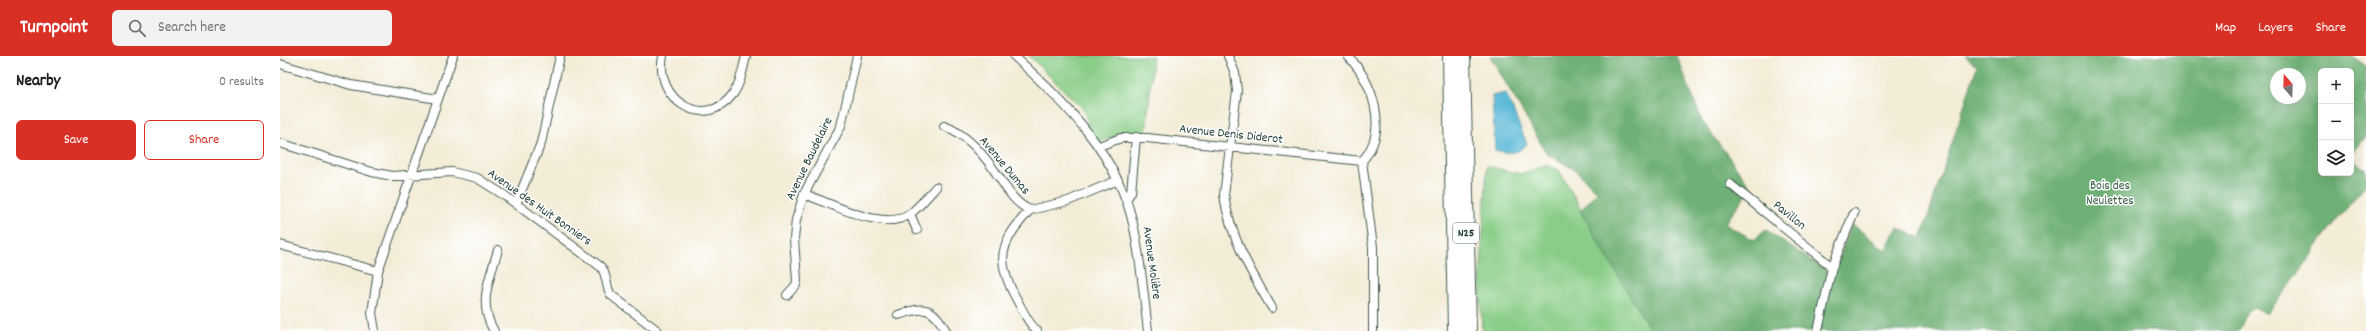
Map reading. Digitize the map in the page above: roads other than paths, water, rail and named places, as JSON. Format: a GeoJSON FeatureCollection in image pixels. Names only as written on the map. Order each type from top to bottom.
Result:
{"type":"FeatureCollection","features":[{"type":"Feature","properties":{"kind":"highway","name":"N25"},"geometry":{"type":"LineString","coordinates":[[1451,56],[1456,331]]}},
{"type":"Feature","properties":{"kind":"highway","name":"N25"},"geometry":{"type":"LineString","coordinates":[[1462,56],[1468,331]]}},
{"type":"Feature","properties":{"kind":"street"},"geometry":{"type":"LineString","coordinates":[[375,331],[372,313],[378,271],[453,56]]}},
{"type":"Feature","properties":{"kind":"street"},"geometry":{"type":"LineString","coordinates":[[516,204],[542,143],[560,56]]}},
{"type":"Feature","properties":{"kind":"street"},"geometry":{"type":"LineString","coordinates":[[663,56],[661,74],[670,95],[677,103],[688,108],[700,110],[713,108],[733,94],[739,82],[746,56]]}},
{"type":"Feature","properties":{"kind":"street","name":"Avenue Baudelaire"},"geometry":{"type":"LineString","coordinates":[[788,294],[796,285],[797,280],[794,228],[804,194],[840,126],[856,56]]}},
{"type":"Feature","properties":{"kind":"street","name":"Avenue Molière"},"geometry":{"type":"LineString","coordinates":[[1014,56],[1070,109],[1099,146],[1118,180],[1126,200],[1135,234],[1148,331]]}},
{"type":"Feature","properties":{"kind":"street"},"geometry":{"type":"LineString","coordinates":[[1228,56],[1235,73],[1237,91],[1224,195],[1226,211],[1236,240],[1272,308]]}},
{"type":"Feature","properties":{"kind":"street"},"geometry":{"type":"LineString","coordinates":[[1348,56],[1364,76],[1375,107],[1373,144],[1362,161],[1373,247],[1373,331]]}},
{"type":"Feature","properties":{"kind":"street"},"geometry":{"type":"LineString","coordinates":[[280,64],[351,85],[438,100]]}},
{"type":"Feature","properties":{"kind":"street","name":"Avenue Dumas"},"geometry":{"type":"LineString","coordinates":[[944,126],[954,129],[981,154],[1012,198],[1030,210],[1068,201],[1118,180]]}},
{"type":"Feature","properties":{"kind":"street"},"geometry":{"type":"LineString","coordinates":[[1126,200],[1131,192],[1136,137]]}},
{"type":"Feature","properties":{"kind":"street","name":"Avenue Denis Diderot"},"geometry":{"type":"LineString","coordinates":[[1099,146],[1109,141],[1136,137],[1362,161]]}},
{"type":"Feature","properties":{"kind":"street","name":"Avenue des Huit Bonniers"},"geometry":{"type":"LineString","coordinates":[[280,143],[372,172],[392,176],[436,172],[463,174],[477,178],[516,204],[600,267],[605,272],[608,291],[611,295],[658,331]]}},
{"type":"Feature","properties":{"kind":"street","name":"Pavillon"},"geometry":{"type":"LineString","coordinates":[[1730,184],[1832,267]]}},
{"type":"Feature","properties":{"kind":"street"},"geometry":{"type":"LineString","coordinates":[[804,194],[875,219],[891,220],[910,214],[936,187]]}},
{"type":"Feature","properties":{"kind":"street"},"geometry":{"type":"LineString","coordinates":[[1030,210],[1009,235],[1004,247],[1003,262],[1008,284],[1030,325],[1037,331]]}},
{"type":"Feature","properties":{"kind":"street"},"geometry":{"type":"LineString","coordinates":[[1818,331],[1832,267],[1854,213]]}},
{"type":"Feature","properties":{"kind":"street"},"geometry":{"type":"LineString","coordinates":[[910,214],[917,230]]}},
{"type":"Feature","properties":{"kind":"street"},"geometry":{"type":"LineString","coordinates":[[280,245],[378,271]]}},
{"type":"Feature","properties":{"kind":"street"},"geometry":{"type":"LineString","coordinates":[[494,331],[487,317],[485,298],[498,250]]}},
{"type":"Feature","properties":{"kind":"street"},"geometry":{"type":"LineString","coordinates":[[898,315],[915,309],[928,310],[938,317],[946,331]]}},
{"type":"Feature","properties":{"kind":"water"},"geometry":{"type":"Polygon","coordinates":[[[1506,93],[1527,144],[1516,152],[1495,150],[1492,96],[1506,93]]]}},
{"type":"Feature","properties":{"kind":"park label","name":"Bois des Neulettes"},"geometry":{"type":"Point","coordinates":[2110,194]}}]}
